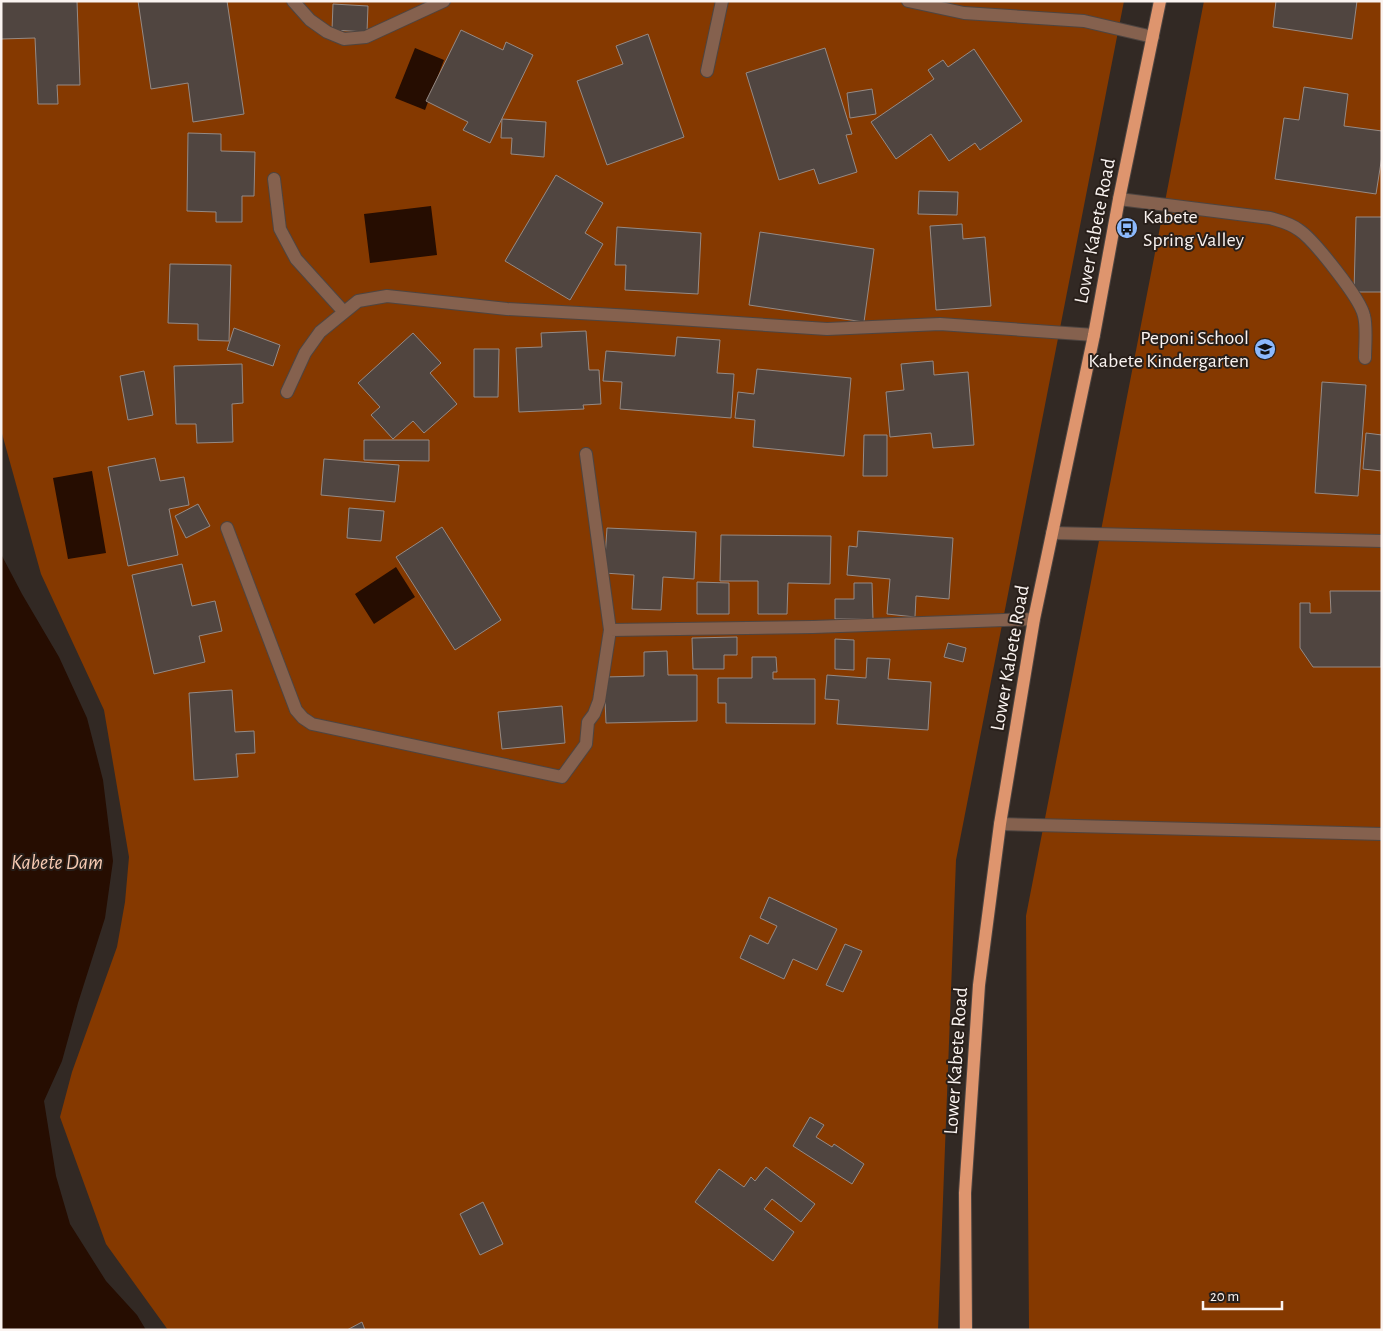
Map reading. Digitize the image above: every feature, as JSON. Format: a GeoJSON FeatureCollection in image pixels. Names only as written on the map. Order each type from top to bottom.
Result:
{"type":"FeatureCollection","features":[{"type":"Feature","properties":{"kind":"main road","name":"Lower Kabete Road"},"geometry":{"type":"LineString","coordinates":[[966,1330],[965,1193],[979,985],[1000,824],[1034,620],[1094,336],[1119,199],[1160,1]]}},
{"type":"Feature","properties":{"kind":"street"},"geometry":{"type":"LineString","coordinates":[[293,1],[310,20],[327,32],[344,39],[366,37],[444,1]]}},
{"type":"Feature","properties":{"kind":"street"},"geometry":{"type":"LineString","coordinates":[[707,71],[722,1]]}},
{"type":"Feature","properties":{"kind":"street"},"geometry":{"type":"LineString","coordinates":[[908,1],[964,13],[1084,21],[1153,37]]}},
{"type":"Feature","properties":{"kind":"street"},"geometry":{"type":"LineString","coordinates":[[274,179],[280,229],[296,260],[344,312]]}},
{"type":"Feature","properties":{"kind":"street"},"geometry":{"type":"LineString","coordinates":[[1119,199],[1270,218],[1288,223],[1300,230],[1310,239],[1352,292],[1364,315],[1365,358]]}},
{"type":"Feature","properties":{"kind":"street"},"geometry":{"type":"LineString","coordinates":[[287,392],[305,353],[320,332],[358,301],[386,296],[507,309],[827,329],[940,324],[1094,336]]}},
{"type":"Feature","properties":{"kind":"street"},"geometry":{"type":"LineString","coordinates":[[226,528],[296,710],[303,718],[312,724],[562,777],[586,744],[588,722],[599,702],[610,630],[586,454]]}},
{"type":"Feature","properties":{"kind":"street"},"geometry":{"type":"LineString","coordinates":[[1052,534],[1382,542]]}},
{"type":"Feature","properties":{"kind":"street"},"geometry":{"type":"LineString","coordinates":[[610,630],[803,628],[1034,620]]}},
{"type":"Feature","properties":{"kind":"street"},"geometry":{"type":"LineString","coordinates":[[1000,824],[1382,834]]}},
{"type":"Feature","properties":{"kind":"shaded area"},"geometry":{"type":"Polygon","coordinates":[[[1,1],[1124,1],[956,860],[938,1330],[168,1330],[106,1244],[60,1117],[72,1072],[117,947],[125,902],[129,857],[104,710],[41,574],[1,430],[1,1]]]}},
{"type":"Feature","properties":{"kind":"shaded area"},"geometry":{"type":"Polygon","coordinates":[[[1204,1],[1382,1],[1382,1330],[1029,1330],[1026,916],[1204,1]]]}},
{"type":"Feature","properties":{"kind":"water"},"geometry":{"type":"Polygon","coordinates":[[[415,48],[444,60],[425,110],[395,98],[415,48]]]}},
{"type":"Feature","properties":{"kind":"water"},"geometry":{"type":"Polygon","coordinates":[[[431,206],[437,255],[370,263],[364,214],[431,206]]]}},
{"type":"Feature","properties":{"kind":"water"},"geometry":{"type":"Polygon","coordinates":[[[92,471],[106,553],[68,559],[53,478],[92,471]]]}},
{"type":"Feature","properties":{"kind":"water","name":"Kabete Dam"},"geometry":{"type":"Polygon","coordinates":[[[1,554],[59,657],[87,718],[103,780],[113,861],[105,918],[62,1061],[44,1101],[56,1176],[70,1224],[106,1281],[137,1315],[146,1330],[1,1330],[1,554]]]}},
{"type":"Feature","properties":{"kind":"water"},"geometry":{"type":"Polygon","coordinates":[[[396,567],[415,597],[374,624],[355,594],[396,567]]]}},
{"type":"Feature","properties":{"kind":"building"},"geometry":{"type":"Polygon","coordinates":[[[1,1],[77,1],[80,85],[57,85],[58,104],[38,104],[35,38],[1,39],[1,1]]]}},
{"type":"Feature","properties":{"kind":"building"},"geometry":{"type":"Polygon","coordinates":[[[138,1],[227,1],[244,114],[193,122],[188,83],[151,89],[138,1]]]}},
{"type":"Feature","properties":{"kind":"building"},"geometry":{"type":"Polygon","coordinates":[[[1276,1],[1357,1],[1352,39],[1273,27],[1276,1]]]}},
{"type":"Feature","properties":{"kind":"building"},"geometry":{"type":"Polygon","coordinates":[[[333,4],[368,6],[367,32],[332,30],[333,4]]]}},
{"type":"Feature","properties":{"kind":"building"},"geometry":{"type":"Polygon","coordinates":[[[461,30],[503,50],[506,42],[533,55],[490,143],[463,130],[468,122],[426,101],[461,30]]]}},
{"type":"Feature","properties":{"kind":"building"},"geometry":{"type":"Polygon","coordinates":[[[648,34],[684,137],[607,165],[577,81],[623,64],[616,46],[648,34]]]}},
{"type":"Feature","properties":{"kind":"building"},"geometry":{"type":"Polygon","coordinates":[[[825,48],[852,134],[846,135],[857,172],[819,184],[814,169],[779,180],[746,73],[825,48]]]}},
{"type":"Feature","properties":{"kind":"building"},"geometry":{"type":"Polygon","coordinates":[[[974,49],[1022,121],[980,150],[975,143],[949,161],[931,134],[896,159],[871,122],[934,79],[928,70],[943,60],[948,67],[974,49]]]}},
{"type":"Feature","properties":{"kind":"building"},"geometry":{"type":"Polygon","coordinates":[[[1304,87],[1348,94],[1344,126],[1382,131],[1382,156],[1376,194],[1275,179],[1284,118],[1299,120],[1304,87]]]}},
{"type":"Feature","properties":{"kind":"building"},"geometry":{"type":"Polygon","coordinates":[[[872,89],[876,114],[850,118],[847,93],[872,89]]]}},
{"type":"Feature","properties":{"kind":"building"},"geometry":{"type":"Polygon","coordinates":[[[502,119],[546,122],[544,157],[511,154],[512,138],[501,138],[502,119]]]}},
{"type":"Feature","properties":{"kind":"building"},"geometry":{"type":"Polygon","coordinates":[[[188,133],[221,134],[221,151],[255,152],[254,196],[242,196],[242,222],[216,222],[216,212],[187,211],[188,133]]]}},
{"type":"Feature","properties":{"kind":"building"},"geometry":{"type":"Polygon","coordinates":[[[556,175],[603,203],[585,233],[603,244],[570,300],[505,261],[556,175]]]}},
{"type":"Feature","properties":{"kind":"building"},"geometry":{"type":"Polygon","coordinates":[[[919,191],[958,192],[957,215],[918,214],[919,191]]]}},
{"type":"Feature","properties":{"kind":"building"},"geometry":{"type":"Polygon","coordinates":[[[1356,217],[1382,217],[1382,292],[1354,292],[1356,217]]]}},
{"type":"Feature","properties":{"kind":"building"},"geometry":{"type":"Polygon","coordinates":[[[962,224],[963,239],[985,237],[991,306],[936,310],[930,226],[962,224]]]}},
{"type":"Feature","properties":{"kind":"building"},"geometry":{"type":"Polygon","coordinates":[[[617,227],[701,233],[698,294],[625,290],[626,265],[615,265],[617,227]]]}},
{"type":"Feature","properties":{"kind":"building"},"geometry":{"type":"Polygon","coordinates":[[[760,232],[874,249],[864,322],[749,305],[760,232]]]}},
{"type":"Feature","properties":{"kind":"building"},"geometry":{"type":"Polygon","coordinates":[[[170,264],[231,265],[229,341],[198,340],[198,324],[168,323],[170,264]]]}},
{"type":"Feature","properties":{"kind":"building"},"geometry":{"type":"Polygon","coordinates":[[[234,328],[280,345],[273,366],[227,350],[234,328]]]}},
{"type":"Feature","properties":{"kind":"building"},"geometry":{"type":"Polygon","coordinates":[[[586,331],[589,370],[599,370],[601,404],[583,405],[584,409],[519,412],[516,348],[542,347],[541,333],[586,331]]]}},
{"type":"Feature","properties":{"kind":"building"},"geometry":{"type":"Polygon","coordinates":[[[413,333],[441,363],[430,373],[457,404],[424,433],[413,421],[393,439],[371,415],[380,407],[358,383],[413,333]]]}},
{"type":"Feature","properties":{"kind":"building"},"geometry":{"type":"Polygon","coordinates":[[[677,337],[720,340],[717,373],[734,374],[731,418],[620,409],[622,382],[603,381],[606,351],[675,356],[677,337]]]}},
{"type":"Feature","properties":{"kind":"building"},"geometry":{"type":"Polygon","coordinates":[[[474,349],[499,349],[498,397],[474,397],[474,349]]]}},
{"type":"Feature","properties":{"kind":"building"},"geometry":{"type":"Polygon","coordinates":[[[933,361],[934,375],[968,372],[974,445],[933,448],[931,433],[890,437],[886,392],[904,390],[901,364],[933,361]]]}},
{"type":"Feature","properties":{"kind":"building"},"geometry":{"type":"Polygon","coordinates":[[[242,364],[243,403],[232,404],[233,442],[197,443],[196,424],[176,424],[174,366],[242,364]]]}},
{"type":"Feature","properties":{"kind":"building"},"geometry":{"type":"Polygon","coordinates":[[[757,369],[851,378],[844,456],[753,447],[755,420],[735,418],[738,392],[754,394],[757,369]]]}},
{"type":"Feature","properties":{"kind":"building"},"geometry":{"type":"Polygon","coordinates":[[[144,371],[153,415],[128,420],[120,376],[144,371]]]}},
{"type":"Feature","properties":{"kind":"building"},"geometry":{"type":"Polygon","coordinates":[[[1322,382],[1366,385],[1358,496],[1315,493],[1322,382]]]}},
{"type":"Feature","properties":{"kind":"building"},"geometry":{"type":"Polygon","coordinates":[[[1366,433],[1382,435],[1382,471],[1363,469],[1366,433]]]}},
{"type":"Feature","properties":{"kind":"building"},"geometry":{"type":"Polygon","coordinates":[[[864,435],[887,435],[887,476],[863,476],[864,435]]]}},
{"type":"Feature","properties":{"kind":"building"},"geometry":{"type":"Polygon","coordinates":[[[364,440],[429,440],[429,461],[364,460],[364,440]]]}},
{"type":"Feature","properties":{"kind":"building"},"geometry":{"type":"Polygon","coordinates":[[[155,458],[160,481],[184,477],[189,505],[169,509],[178,555],[128,566],[108,467],[155,458]]]}},
{"type":"Feature","properties":{"kind":"building"},"geometry":{"type":"Polygon","coordinates":[[[324,459],[399,465],[395,502],[321,495],[324,459]]]}},
{"type":"Feature","properties":{"kind":"building"},"geometry":{"type":"Polygon","coordinates":[[[198,504],[210,526],[186,538],[175,516],[198,504]]]}},
{"type":"Feature","properties":{"kind":"building"},"geometry":{"type":"Polygon","coordinates":[[[349,508],[384,511],[381,541],[347,538],[349,508]]]}},
{"type":"Feature","properties":{"kind":"building"},"geometry":{"type":"Polygon","coordinates":[[[442,527],[501,620],[455,650],[396,557],[442,527]]]}},
{"type":"Feature","properties":{"kind":"building"},"geometry":{"type":"Polygon","coordinates":[[[607,528],[696,532],[694,579],[663,577],[661,610],[632,609],[634,575],[604,573],[607,528]]]}},
{"type":"Feature","properties":{"kind":"building"},"geometry":{"type":"Polygon","coordinates":[[[858,531],[953,538],[949,599],[916,596],[915,617],[887,614],[890,579],[847,575],[849,546],[857,547],[858,531]]]}},
{"type":"Feature","properties":{"kind":"building"},"geometry":{"type":"Polygon","coordinates":[[[721,535],[831,536],[830,584],[788,583],[787,614],[758,614],[758,581],[720,581],[721,535]]]}},
{"type":"Feature","properties":{"kind":"building"},"geometry":{"type":"Polygon","coordinates":[[[182,564],[192,606],[215,601],[222,631],[199,636],[205,662],[154,674],[132,575],[182,564]]]}},
{"type":"Feature","properties":{"kind":"building"},"geometry":{"type":"Polygon","coordinates":[[[697,582],[729,583],[729,614],[697,614],[697,582]]]}},
{"type":"Feature","properties":{"kind":"building"},"geometry":{"type":"Polygon","coordinates":[[[854,583],[872,583],[873,619],[835,619],[835,599],[854,599],[854,583]]]}},
{"type":"Feature","properties":{"kind":"building"},"geometry":{"type":"Polygon","coordinates":[[[1330,591],[1382,591],[1381,667],[1313,667],[1300,648],[1300,603],[1310,603],[1310,613],[1331,613],[1330,591]]]}},
{"type":"Feature","properties":{"kind":"building"},"geometry":{"type":"Polygon","coordinates":[[[737,637],[737,655],[724,655],[724,669],[693,669],[692,638],[737,637]]]}},
{"type":"Feature","properties":{"kind":"building"},"geometry":{"type":"Polygon","coordinates":[[[835,639],[854,640],[854,670],[835,669],[835,639]]]}},
{"type":"Feature","properties":{"kind":"building"},"geometry":{"type":"Polygon","coordinates":[[[948,643],[966,648],[963,662],[944,657],[948,643]]]}},
{"type":"Feature","properties":{"kind":"building"},"geometry":{"type":"Polygon","coordinates":[[[667,651],[668,675],[697,675],[697,721],[606,723],[604,677],[644,676],[644,652],[667,651]]]}},
{"type":"Feature","properties":{"kind":"building"},"geometry":{"type":"Polygon","coordinates":[[[752,657],[776,657],[777,672],[773,672],[773,679],[815,679],[815,724],[726,723],[726,703],[718,703],[718,678],[752,678],[752,657]]]}},
{"type":"Feature","properties":{"kind":"building"},"geometry":{"type":"Polygon","coordinates":[[[867,658],[890,659],[888,679],[931,682],[928,730],[837,724],[839,700],[825,699],[827,675],[866,678],[867,658]]]}},
{"type":"Feature","properties":{"kind":"building"},"geometry":{"type":"Polygon","coordinates":[[[232,690],[235,732],[254,731],[255,753],[236,754],[238,777],[194,780],[189,693],[232,690]]]}},
{"type":"Feature","properties":{"kind":"building"},"geometry":{"type":"Polygon","coordinates":[[[562,706],[565,743],[502,749],[498,712],[562,706]]]}},
{"type":"Feature","properties":{"kind":"building"},"geometry":{"type":"Polygon","coordinates":[[[769,897],[837,929],[817,970],[793,959],[784,979],[740,958],[750,935],[768,944],[777,926],[760,918],[769,897]]]}},
{"type":"Feature","properties":{"kind":"building"},"geometry":{"type":"Polygon","coordinates":[[[845,944],[862,951],[843,992],[826,985],[845,944]]]}},
{"type":"Feature","properties":{"kind":"building"},"geometry":{"type":"Polygon","coordinates":[[[810,1117],[824,1125],[816,1137],[832,1147],[834,1144],[864,1164],[852,1184],[793,1146],[810,1117]]]}},
{"type":"Feature","properties":{"kind":"building"},"geometry":{"type":"Polygon","coordinates":[[[766,1167],[815,1204],[801,1222],[772,1199],[764,1209],[794,1232],[773,1261],[695,1202],[719,1169],[744,1187],[751,1177],[755,1181],[766,1167]]]}},
{"type":"Feature","properties":{"kind":"building"},"geometry":{"type":"Polygon","coordinates":[[[483,1202],[503,1244],[480,1255],[460,1214],[483,1202]]]}},
{"type":"Feature","properties":{"kind":"building"},"geometry":{"type":"Polygon","coordinates":[[[362,1322],[365,1330],[347,1330],[362,1322]]]}},
{"type":"Feature","properties":{"kind":"place","name":"Kabete Spring Valley"},"geometry":{"type":"Point","coordinates":[1127,228]}},
{"type":"Feature","properties":{"kind":"place","name":"Peponi School Kabete Kindergarten"},"geometry":{"type":"Point","coordinates":[1265,349]}}]}
